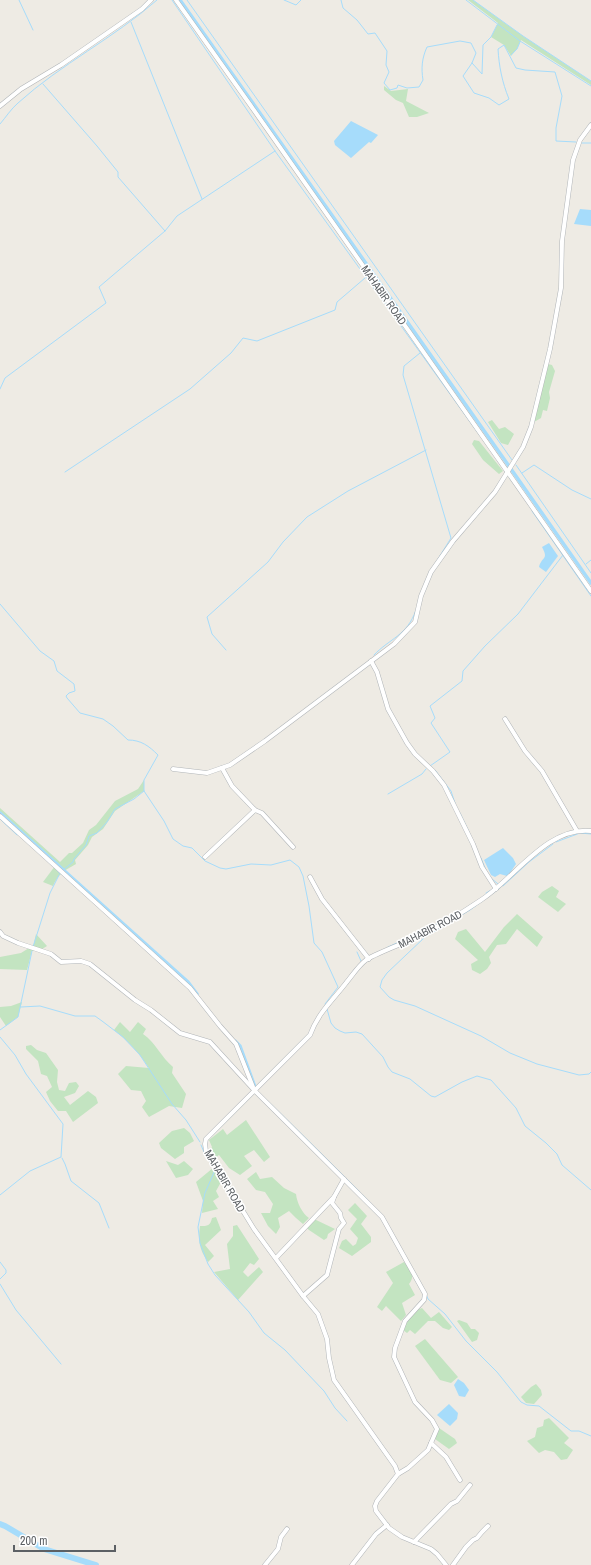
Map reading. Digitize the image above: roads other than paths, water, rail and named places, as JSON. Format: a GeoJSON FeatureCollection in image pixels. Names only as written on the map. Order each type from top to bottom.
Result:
{"type":"FeatureCollection","features":[{"type":"Feature","properties":{"kind":"street"},"geometry":{"type":"LineString","coordinates":[[0,106],[21,89],[61,65],[142,9],[151,0]]}},
{"type":"Feature","properties":{"kind":"street","name":"MAHABIR ROAD"},"geometry":{"type":"LineString","coordinates":[[176,0],[508,470],[591,591]]}},
{"type":"Feature","properties":{"kind":"street"},"geometry":{"type":"LineString","coordinates":[[174,769],[207,772],[230,765],[266,741],[394,644],[415,622],[421,596],[431,572],[453,541],[495,492],[523,447],[531,427],[550,349],[561,288],[562,241],[573,160],[580,140],[591,125]]}},
{"type":"Feature","properties":{"kind":"street"},"geometry":{"type":"LineString","coordinates":[[371,661],[377,672],[388,709],[403,737],[415,754],[444,785],[473,844],[482,867],[496,889]]}},
{"type":"Feature","properties":{"kind":"street"},"geometry":{"type":"LineString","coordinates":[[504,719],[525,751],[542,771],[577,831]]}},
{"type":"Feature","properties":{"kind":"street"},"geometry":{"type":"LineString","coordinates":[[222,768],[232,786],[255,810],[262,813],[292,847]]}},
{"type":"Feature","properties":{"kind":"street"},"geometry":{"type":"LineString","coordinates":[[205,857],[255,810]]}},
{"type":"Feature","properties":{"kind":"street"},"geometry":{"type":"LineString","coordinates":[[0,816],[190,988],[236,1044],[255,1091]]}},
{"type":"Feature","properties":{"kind":"street","name":"MAHABIR ROAD"},"geometry":{"type":"LineString","coordinates":[[398,1474],[392,1462],[334,1380],[329,1358],[327,1339],[324,1327],[318,1314],[303,1296],[245,1215],[206,1151],[206,1139],[310,1035],[314,1024],[326,1007],[361,964],[368,959],[423,934],[463,912],[496,889],[539,850],[552,841],[577,831],[591,831]]}},
{"type":"Feature","properties":{"kind":"street"},"geometry":{"type":"LineString","coordinates":[[310,877],[322,899],[368,959]]}},
{"type":"Feature","properties":{"kind":"street"},"geometry":{"type":"LineString","coordinates":[[0,932],[3,936],[13,941],[51,954],[61,962],[81,961],[90,964],[180,1033],[210,1042],[255,1091],[382,1217],[425,1294],[424,1300],[405,1321],[395,1348],[394,1357],[415,1402],[437,1429],[428,1450],[408,1468],[398,1474],[377,1501],[375,1506],[376,1512],[387,1526],[397,1534],[431,1549],[446,1565]]}},
{"type":"Feature","properties":{"kind":"street"},"geometry":{"type":"LineString","coordinates":[[303,1296],[327,1275],[340,1229],[344,1223],[340,1213],[332,1203],[344,1179]]}},
{"type":"Feature","properties":{"kind":"street"},"geometry":{"type":"LineString","coordinates":[[276,1258],[334,1197]]}},
{"type":"Feature","properties":{"kind":"street"},"geometry":{"type":"LineString","coordinates":[[431,1443],[446,1457],[460,1480]]}},
{"type":"Feature","properties":{"kind":"street"},"geometry":{"type":"LineString","coordinates":[[414,1542],[451,1504],[457,1501],[470,1485]]}},
{"type":"Feature","properties":{"kind":"street"},"geometry":{"type":"LineString","coordinates":[[352,1565],[376,1534],[387,1526]]}},
{"type":"Feature","properties":{"kind":"street"},"geometry":{"type":"LineString","coordinates":[[454,1565],[466,1547],[488,1526]]}},
{"type":"Feature","properties":{"kind":"street"},"geometry":{"type":"LineString","coordinates":[[265,1565],[278,1549],[281,1537],[286,1529]]}},
{"type":"Feature","properties":{"kind":"water"},"geometry":{"type":"Polygon","coordinates":[[[351,121],[378,135],[371,143],[369,142],[351,158],[335,145],[334,141],[351,121]]]}},
{"type":"Feature","properties":{"kind":"water"},"geometry":{"type":"Polygon","coordinates":[[[580,209],[591,210],[591,226],[574,224],[580,209]]]}},
{"type":"Feature","properties":{"kind":"water"},"geometry":{"type":"Polygon","coordinates":[[[549,543],[558,556],[546,572],[539,567],[545,556],[542,547],[549,543]]]}},
{"type":"Feature","properties":{"kind":"water"},"geometry":{"type":"Polygon","coordinates":[[[503,848],[513,858],[516,864],[508,876],[500,874],[495,877],[491,875],[484,860],[503,848]]]}},
{"type":"Feature","properties":{"kind":"water"},"geometry":{"type":"Polygon","coordinates":[[[458,1379],[464,1383],[469,1390],[465,1397],[459,1396],[454,1385],[458,1379]]]}},
{"type":"Feature","properties":{"kind":"water"},"geometry":{"type":"Polygon","coordinates":[[[449,1404],[458,1413],[457,1419],[450,1426],[437,1415],[449,1404]]]}},
{"type":"Feature","properties":{"kind":"waterway"},"geometry":{"type":"LineString","coordinates":[[19,0],[33,30]]}},
{"type":"Feature","properties":{"kind":"waterway"},"geometry":{"type":"LineString","coordinates":[[0,124],[15,105],[35,89],[123,27],[157,0]]}},
{"type":"Feature","properties":{"kind":"waterway"},"geometry":{"type":"LineString","coordinates":[[172,0],[275,151],[481,437]]}},
{"type":"Feature","properties":{"kind":"waterway"},"geometry":{"type":"LineString","coordinates":[[180,0],[509,466]]}},
{"type":"Feature","properties":{"kind":"waterway"},"geometry":{"type":"LineString","coordinates":[[187,0],[512,460]]}},
{"type":"Feature","properties":{"kind":"waterway"},"geometry":{"type":"LineString","coordinates":[[284,0],[296,5],[301,0]]}},
{"type":"Feature","properties":{"kind":"waterway"},"geometry":{"type":"LineString","coordinates":[[341,0],[343,8],[357,20],[368,34],[375,33],[387,51],[386,65],[389,72],[384,83],[390,90],[397,88],[398,85],[407,88],[419,87],[423,80],[422,63],[427,47],[460,41],[471,43],[476,53],[472,63],[463,76],[474,93],[489,98],[499,105],[509,99],[503,80],[498,55],[498,49],[504,45],[516,68],[555,72],[562,96],[556,128],[556,141],[576,142]]}},
{"type":"Feature","properties":{"kind":"waterway"},"geometry":{"type":"LineString","coordinates":[[466,0],[520,41],[591,86]]}},
{"type":"Feature","properties":{"kind":"waterway"},"geometry":{"type":"LineString","coordinates":[[473,0],[523,36],[591,81]]}},
{"type":"Feature","properties":{"kind":"waterway"},"geometry":{"type":"LineString","coordinates":[[131,22],[202,199]]}},
{"type":"Feature","properties":{"kind":"waterway"},"geometry":{"type":"LineString","coordinates":[[472,63],[482,74],[483,45],[491,37],[497,25]]}},
{"type":"Feature","properties":{"kind":"waterway"},"geometry":{"type":"LineString","coordinates":[[511,55],[517,49],[520,42]]}},
{"type":"Feature","properties":{"kind":"waterway"},"geometry":{"type":"LineString","coordinates":[[43,84],[97,146],[118,172],[118,177],[165,231]]}},
{"type":"Feature","properties":{"kind":"waterway"},"geometry":{"type":"LineString","coordinates":[[582,143],[591,143]]}},
{"type":"Feature","properties":{"kind":"waterway"},"geometry":{"type":"LineString","coordinates":[[0,389],[5,378],[106,303],[99,287],[165,231],[177,216],[275,151]]}},
{"type":"Feature","properties":{"kind":"waterway"},"geometry":{"type":"LineString","coordinates":[[65,472],[190,389],[231,353],[243,338],[257,341],[335,310],[337,302],[365,278]]}},
{"type":"Feature","properties":{"kind":"waterway"},"geometry":{"type":"LineString","coordinates":[[420,353],[404,366],[403,375],[451,538],[438,559]]}},
{"type":"Feature","properties":{"kind":"waterway"},"geometry":{"type":"LineString","coordinates":[[226,650],[212,634],[207,617],[268,562],[283,542],[307,517],[348,491],[426,450]]}},
{"type":"Feature","properties":{"kind":"waterway"},"geometry":{"type":"LineString","coordinates":[[516,465],[591,573]]}},
{"type":"Feature","properties":{"kind":"waterway"},"geometry":{"type":"LineString","coordinates":[[522,473],[534,465],[572,490],[591,499]]}},
{"type":"Feature","properties":{"kind":"waterway"},"geometry":{"type":"LineString","coordinates":[[511,469],[591,583]]}},
{"type":"Feature","properties":{"kind":"waterway"},"geometry":{"type":"LineString","coordinates":[[532,511],[591,596]]}},
{"type":"Feature","properties":{"kind":"waterway"},"geometry":{"type":"LineString","coordinates":[[430,766],[450,752],[431,723],[435,718],[430,706],[462,681],[463,671],[485,646],[518,614],[563,555]]}},
{"type":"Feature","properties":{"kind":"waterway"},"geometry":{"type":"LineString","coordinates":[[586,564],[591,560]]}},
{"type":"Feature","properties":{"kind":"waterway"},"geometry":{"type":"LineString","coordinates":[[0,604],[40,651],[54,661],[57,671],[74,684],[75,691],[66,696],[80,713],[103,719],[128,740],[137,741],[144,744],[158,755],[144,780],[144,791],[164,821],[173,839],[183,846],[192,848],[205,861],[220,868],[226,869],[251,864],[271,865],[290,860],[299,867],[303,876],[309,906],[314,943],[322,952],[338,987],[325,1004],[326,1006]]}},
{"type":"Feature","properties":{"kind":"waterway"},"geometry":{"type":"LineString","coordinates":[[374,655],[408,626],[416,610]]}},
{"type":"Feature","properties":{"kind":"waterway"},"geometry":{"type":"LineString","coordinates":[[388,794],[422,774],[426,769]]}},
{"type":"Feature","properties":{"kind":"waterway"},"geometry":{"type":"LineString","coordinates":[[435,770],[451,791],[455,803]]}},
{"type":"Feature","properties":{"kind":"waterway"},"geometry":{"type":"LineString","coordinates":[[63,870],[73,862],[86,845],[89,836],[97,833],[107,822],[115,809],[134,799],[144,791]]}},
{"type":"Feature","properties":{"kind":"waterway"},"geometry":{"type":"LineString","coordinates":[[0,813],[188,982],[197,994]]}},
{"type":"Feature","properties":{"kind":"waterway"},"geometry":{"type":"LineString","coordinates":[[460,813],[469,832]]}},
{"type":"Feature","properties":{"kind":"waterway"},"geometry":{"type":"LineString","coordinates":[[0,819],[17,835]]}},
{"type":"Feature","properties":{"kind":"waterway"},"geometry":{"type":"LineString","coordinates":[[556,842],[580,833],[591,834]]}},
{"type":"Feature","properties":{"kind":"waterway"},"geometry":{"type":"LineString","coordinates":[[503,886],[529,862],[553,844]]}},
{"type":"Feature","properties":{"kind":"waterway"},"geometry":{"type":"LineString","coordinates":[[481,858],[486,870]]}},
{"type":"Feature","properties":{"kind":"waterway"},"geometry":{"type":"LineString","coordinates":[[57,870],[60,874]]}},
{"type":"Feature","properties":{"kind":"waterway"},"geometry":{"type":"LineString","coordinates":[[33,947],[50,893],[59,875]]}},
{"type":"Feature","properties":{"kind":"waterway"},"geometry":{"type":"LineString","coordinates":[[491,878],[498,884]]}},
{"type":"Feature","properties":{"kind":"waterway"},"geometry":{"type":"LineString","coordinates":[[500,888],[470,910],[425,937],[387,973],[382,980],[380,987],[389,997],[394,1000],[415,1006],[481,1036],[510,1053],[537,1064],[579,1075],[589,1074],[591,1072]]}},
{"type":"Feature","properties":{"kind":"waterway"},"geometry":{"type":"LineString","coordinates":[[486,893],[493,889]]}},
{"type":"Feature","properties":{"kind":"waterway"},"geometry":{"type":"LineString","coordinates":[[388,947],[459,912]]}},
{"type":"Feature","properties":{"kind":"waterway"},"geometry":{"type":"LineString","coordinates":[[0,1030],[18,1017],[32,951]]}},
{"type":"Feature","properties":{"kind":"waterway"},"geometry":{"type":"LineString","coordinates":[[357,952],[361,961]]}},
{"type":"Feature","properties":{"kind":"waterway"},"geometry":{"type":"LineString","coordinates":[[21,1007],[40,1006],[75,1016],[95,1016],[102,1021],[123,1037],[140,1055],[172,1104],[186,1120],[200,1142]]}},
{"type":"Feature","properties":{"kind":"waterway"},"geometry":{"type":"LineString","coordinates":[[327,1009],[331,1023],[335,1028],[345,1033],[356,1032],[362,1034],[383,1057],[392,1072],[410,1079],[431,1096],[435,1097],[462,1082],[477,1076],[491,1080],[516,1108],[525,1126],[546,1143],[557,1154],[562,1165],[591,1190]]}},
{"type":"Feature","properties":{"kind":"waterway"},"geometry":{"type":"LineString","coordinates":[[0,1037],[15,1055],[26,1074],[63,1124],[61,1157],[30,1171],[0,1195]]}},
{"type":"Feature","properties":{"kind":"waterway"},"geometry":{"type":"LineString","coordinates":[[235,1041],[240,1046],[255,1087]]}},
{"type":"Feature","properties":{"kind":"waterway"},"geometry":{"type":"LineString","coordinates":[[268,1101],[360,1192]]}},
{"type":"Feature","properties":{"kind":"waterway"},"geometry":{"type":"LineString","coordinates":[[201,1145],[204,1152]]}},
{"type":"Feature","properties":{"kind":"waterway"},"geometry":{"type":"LineString","coordinates":[[62,1158],[71,1181],[99,1203],[109,1228]]}},
{"type":"Feature","properties":{"kind":"waterway"},"geometry":{"type":"LineString","coordinates":[[209,1160],[215,1170],[205,1193],[198,1227],[200,1243],[208,1264],[215,1275],[249,1312],[264,1333],[285,1350],[324,1391],[335,1408],[347,1421]]}},
{"type":"Feature","properties":{"kind":"waterway"},"geometry":{"type":"LineString","coordinates":[[363,1195],[372,1205]]}},
{"type":"Feature","properties":{"kind":"waterway"},"geometry":{"type":"LineString","coordinates":[[0,1262],[6,1270],[6,1273],[0,1279]]}},
{"type":"Feature","properties":{"kind":"waterway"},"geometry":{"type":"LineString","coordinates":[[0,1284],[16,1310],[61,1364]]}},
{"type":"Feature","properties":{"kind":"waterway"},"geometry":{"type":"LineString","coordinates":[[426,1294],[428,1299],[445,1314],[466,1341],[497,1372],[521,1402],[527,1405],[539,1406],[571,1431],[579,1431],[591,1436]]}},
{"type":"Feature","properties":{"kind":"waterway"},"geometry":{"type":"LineString","coordinates":[[0,1524],[44,1549],[96,1565]]}}]}
